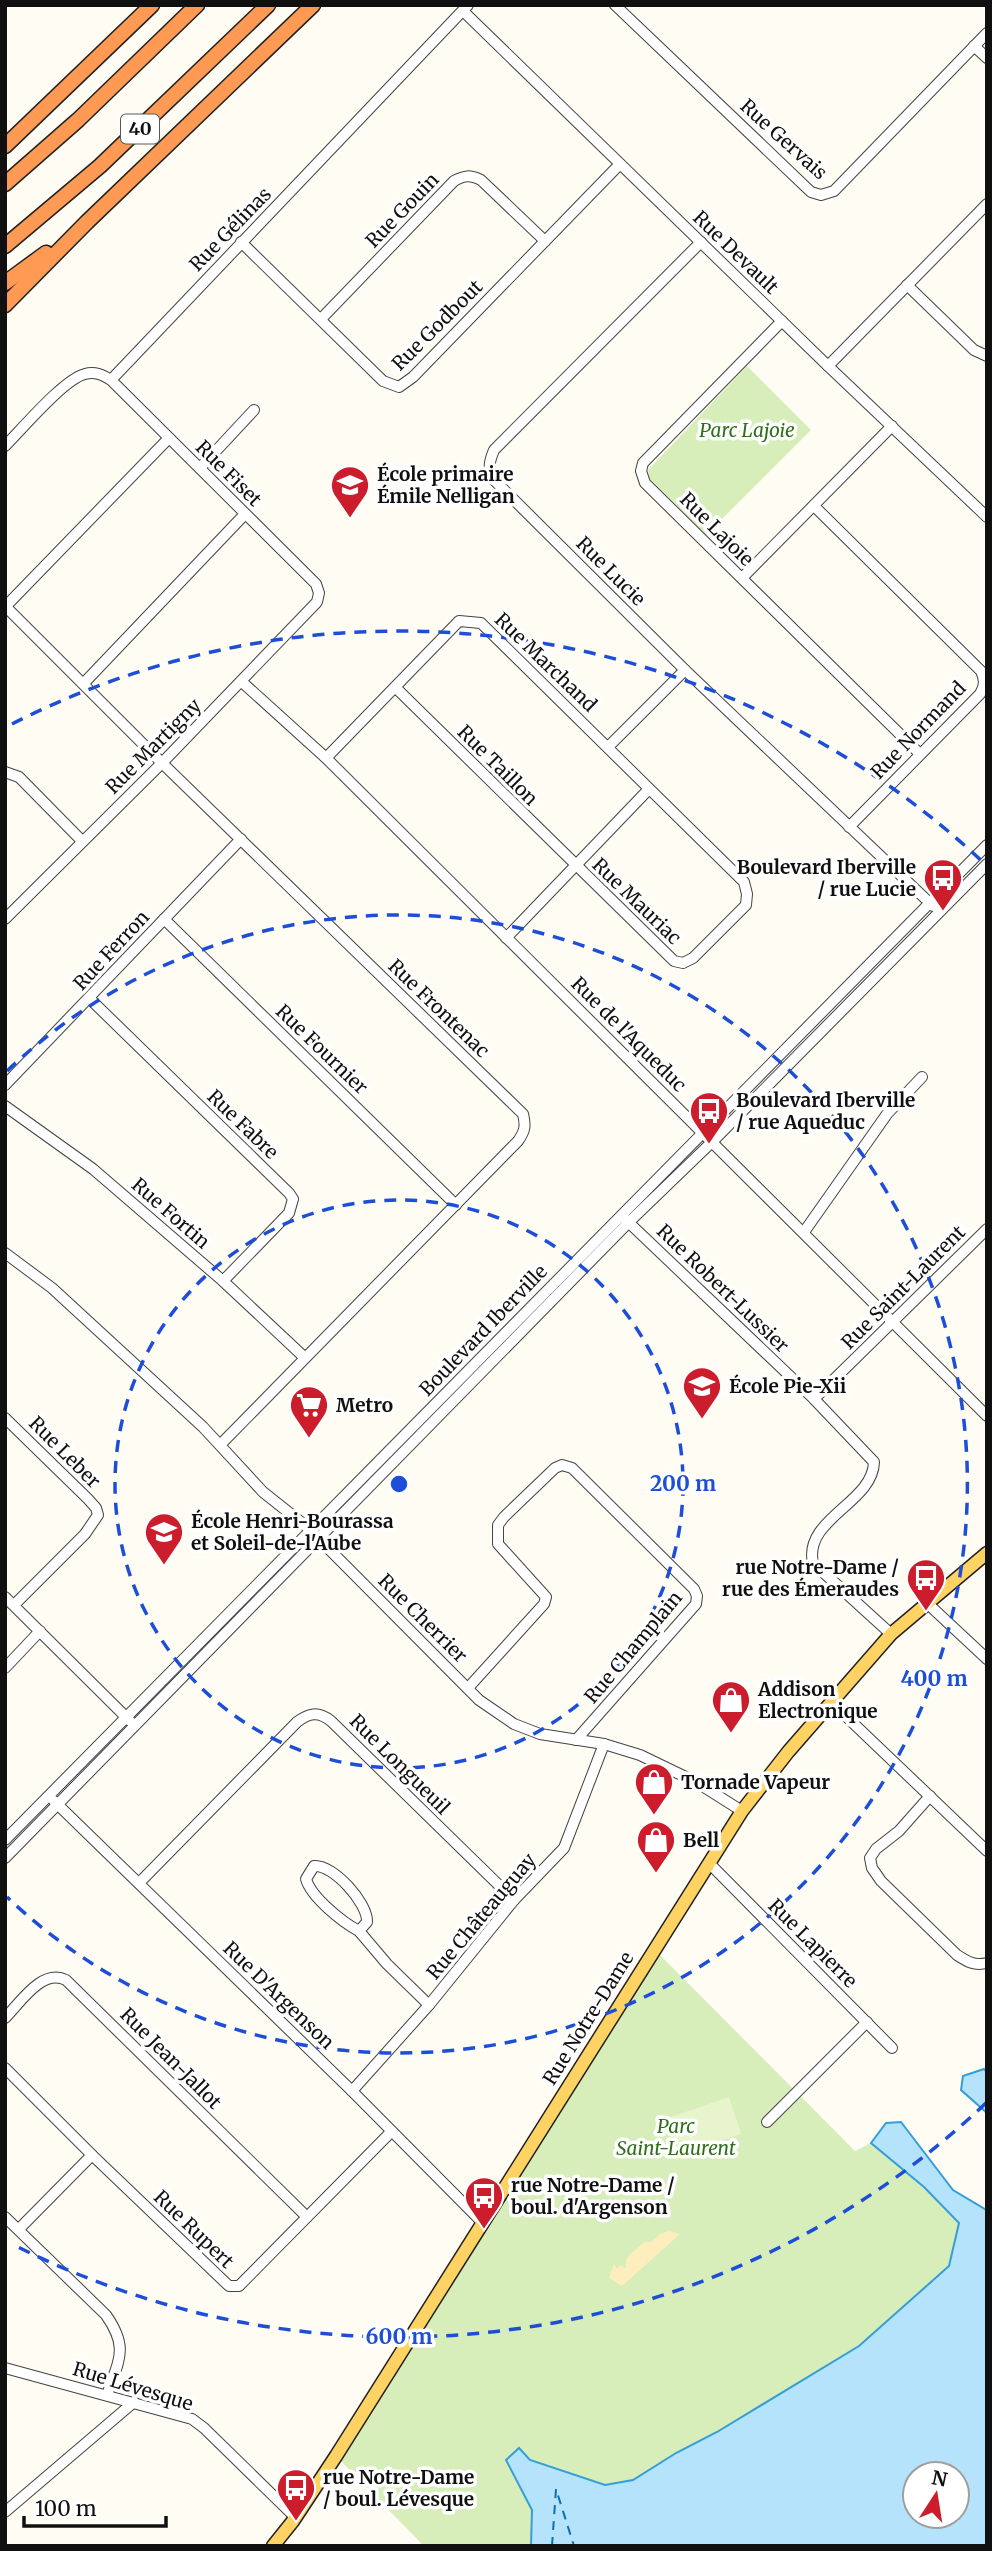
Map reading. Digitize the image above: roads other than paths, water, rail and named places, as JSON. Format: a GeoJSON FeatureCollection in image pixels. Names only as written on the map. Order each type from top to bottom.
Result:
{"type":"FeatureCollection","features":[{"type":"Feature","properties":{"kind":"highway"},"geometry":{"type":"LineString","coordinates":[[6,144],[152,5]]}},
{"type":"Feature","properties":{"kind":"highway","name":"40"},"geometry":{"type":"LineString","coordinates":[[5,184],[78,120],[197,5]]}},
{"type":"Feature","properties":{"kind":"highway","name":"40"},"geometry":{"type":"LineString","coordinates":[[5,246],[90,175],[268,5]]}},
{"type":"Feature","properties":{"kind":"highway"},"geometry":{"type":"LineString","coordinates":[[5,305],[87,222],[313,5]]}},
{"type":"Feature","properties":{"kind":"highway"},"geometry":{"type":"LineString","coordinates":[[5,283],[87,222]]}},
{"type":"Feature","properties":{"kind":"main road","name":"Rue Notre-Dame"},"geometry":{"type":"LineString","coordinates":[[273,2546],[295,2517],[742,1811],[831,1702],[891,1634],[987,1553]]}},
{"type":"Feature","properties":{"kind":"street","name":"Rue Gervais"},"geometry":{"type":"LineString","coordinates":[[615,5],[811,192],[821,195],[834,191],[987,33]]}},
{"type":"Feature","properties":{"kind":"street","name":"Rue Devault"},"geometry":{"type":"LineString","coordinates":[[466,8],[620,164],[987,517]]}},
{"type":"Feature","properties":{"kind":"street","name":"Rue Gélinas"},"geometry":{"type":"LineString","coordinates":[[111,380],[466,8]]}},
{"type":"Feature","properties":{"kind":"street"},"geometry":{"type":"LineString","coordinates":[[974,46],[987,58]]}},
{"type":"Feature","properties":{"kind":"street","name":"Rue Godbout"},"geometry":{"type":"LineString","coordinates":[[241,242],[383,380],[399,387],[413,377],[620,164]]}},
{"type":"Feature","properties":{"kind":"street","name":"Rue Gouin"},"geometry":{"type":"LineString","coordinates":[[321,319],[454,181],[463,176],[471,175],[481,180],[545,241]]}},
{"type":"Feature","properties":{"kind":"street"},"geometry":{"type":"LineString","coordinates":[[828,366],[987,204]]}},
{"type":"Feature","properties":{"kind":"street","name":"Rue Lucie"},"geometry":{"type":"LineString","coordinates":[[701,242],[494,450],[489,461],[489,471],[493,479],[685,670],[939,912]]}},
{"type":"Feature","properties":{"kind":"street"},"geometry":{"type":"LineString","coordinates":[[907,285],[974,350],[987,356]]}},
{"type":"Feature","properties":{"kind":"street","name":"Rue Lajoie"},"geometry":{"type":"LineString","coordinates":[[782,321],[643,463],[641,471],[645,483],[920,754]]}},
{"type":"Feature","properties":{"kind":"street"},"geometry":{"type":"LineString","coordinates":[[5,446],[69,382],[84,374],[100,373],[111,380]]}},
{"type":"Feature","properties":{"kind":"street","name":"Rue Fiset"},"geometry":{"type":"LineString","coordinates":[[111,380],[316,584],[319,593]]}},
{"type":"Feature","properties":{"kind":"street"},"geometry":{"type":"LineString","coordinates":[[200,468],[254,410]]}},
{"type":"Feature","properties":{"kind":"street"},"geometry":{"type":"LineString","coordinates":[[742,578],[892,426]]}},
{"type":"Feature","properties":{"kind":"street"},"geometry":{"type":"LineString","coordinates":[[6,607],[169,438]]}},
{"type":"Feature","properties":{"kind":"street","name":"Rue Normand"},"geometry":{"type":"LineString","coordinates":[[814,506],[981,671],[984,679],[980,694],[849,827]]}},
{"type":"Feature","properties":{"kind":"street"},"geometry":{"type":"LineString","coordinates":[[83,683],[245,513]]}},
{"type":"Feature","properties":{"kind":"street","name":"Rue Martigny"},"geometry":{"type":"LineString","coordinates":[[5,919],[242,682],[317,602],[319,593]]}},
{"type":"Feature","properties":{"kind":"street","name":"Rue Frontenac"},"geometry":{"type":"LineString","coordinates":[[6,607],[162,763],[523,1114],[525,1131],[518,1141],[220,1445]]}},
{"type":"Feature","properties":{"kind":"street","name":"Rue Marchand"},"geometry":{"type":"LineString","coordinates":[[326,758],[459,621],[481,623],[649,789]]}},
{"type":"Feature","properties":{"kind":"street"},"geometry":{"type":"LineString","coordinates":[[608,747],[685,670]]}},
{"type":"Feature","properties":{"kind":"street","name":"Rue de l'Aqueduc"},"geometry":{"type":"LineString","coordinates":[[242,682],[326,758],[987,1416]]}},
{"type":"Feature","properties":{"kind":"street","name":"Rue Taillon"},"geometry":{"type":"LineString","coordinates":[[396,688],[576,866]]}},
{"type":"Feature","properties":{"kind":"street"},"geometry":{"type":"LineString","coordinates":[[5,772],[19,777],[82,841]]}},
{"type":"Feature","properties":{"kind":"street"},"geometry":{"type":"LineString","coordinates":[[506,938],[649,789]]}},
{"type":"Feature","properties":{"kind":"street","name":"Rue Mauriac"},"geometry":{"type":"LineString","coordinates":[[576,866],[674,961],[683,963],[693,958],[746,905],[744,882],[649,789]]}},
{"type":"Feature","properties":{"kind":"street","name":"Rue Ferron"},"geometry":{"type":"LineString","coordinates":[[5,1085],[241,839]]}},
{"type":"Feature","properties":{"kind":"street","name":"Boulevard Iberville"},"geometry":{"type":"LineString","coordinates":[[5,1840],[126,1717],[314,1535],[624,1219],[703,1132],[987,845]]}},
{"type":"Feature","properties":{"kind":"street","name":"Boulevard Iberville"},"geometry":{"type":"LineString","coordinates":[[624,1219],[713,1141],[987,864]]}},
{"type":"Feature","properties":{"kind":"street","name":"Rue Fournier"},"geometry":{"type":"LineString","coordinates":[[164,919],[456,1205]]}},
{"type":"Feature","properties":{"kind":"street","name":"Rue Fabre"},"geometry":{"type":"LineString","coordinates":[[89,999],[293,1199],[289,1213],[223,1281]]}},
{"type":"Feature","properties":{"kind":"street"},"geometry":{"type":"LineString","coordinates":[[804,1231],[887,1114],[922,1077]]}},
{"type":"Feature","properties":{"kind":"street","name":"Rue Fortin"},"geometry":{"type":"LineString","coordinates":[[5,1106],[93,1169],[223,1281],[304,1357]]}},
{"type":"Feature","properties":{"kind":"street","name":"Rue Robert-Lussier"},"geometry":{"type":"LineString","coordinates":[[624,1219],[814,1399],[874,1462],[871,1479],[816,1536],[810,1551],[813,1563],[891,1634]]}},
{"type":"Feature","properties":{"kind":"street","name":"Rue Saint-Laurent"},"geometry":{"type":"LineString","coordinates":[[814,1399],[987,1228]]}},
{"type":"Feature","properties":{"kind":"street","name":"Rue Cherrier"},"geometry":{"type":"LineString","coordinates":[[5,1253],[52,1288],[220,1445],[263,1492],[314,1535],[479,1700],[514,1724],[540,1734],[622,1748],[671,1768],[742,1811]]}},
{"type":"Feature","properties":{"kind":"street","name":"Rue Leber"},"geometry":{"type":"LineString","coordinates":[[5,1418],[88,1499],[98,1515],[85,1535],[14,1605]]}},
{"type":"Feature","properties":{"kind":"street","name":"Rue Champlain"},"geometry":{"type":"LineString","coordinates":[[468,1688],[544,1604],[546,1597],[498,1544],[498,1525],[503,1517],[555,1468],[562,1465],[572,1468],[694,1589],[697,1596],[695,1604],[576,1740]]}},
{"type":"Feature","properties":{"kind":"street","name":"Boulevard Iberville"},"geometry":{"type":"LineString","coordinates":[[5,1858],[136,1727],[314,1535]]}},
{"type":"Feature","properties":{"kind":"street"},"geometry":{"type":"LineString","coordinates":[[5,1597],[136,1727]]}},
{"type":"Feature","properties":{"kind":"street"},"geometry":{"type":"LineString","coordinates":[[927,1603],[987,1659]]}},
{"type":"Feature","properties":{"kind":"street"},"geometry":{"type":"LineString","coordinates":[[5,1668],[40,1631]]}},
{"type":"Feature","properties":{"kind":"street"},"geometry":{"type":"LineString","coordinates":[[831,1702],[987,1851]]}},
{"type":"Feature","properties":{"kind":"street","name":"Rue Longueuil"},"geometry":{"type":"LineString","coordinates":[[139,1883],[297,1722],[314,1713],[331,1721],[514,1900]]}},
{"type":"Feature","properties":{"kind":"street","name":"Rue Châteauguay"},"geometry":{"type":"LineString","coordinates":[[352,2091],[429,2005],[514,1900],[564,1848],[604,1744]]}},
{"type":"Feature","properties":{"kind":"street","name":"Rue D'Argenson"},"geometry":{"type":"LineString","coordinates":[[48,1796],[352,2091],[482,2222]]}},
{"type":"Feature","properties":{"kind":"street"},"geometry":{"type":"LineString","coordinates":[[930,1796],[899,1831],[876,1849],[870,1858],[872,1868],[881,1881],[957,1955],[968,1963],[987,1963]]}},
{"type":"Feature","properties":{"kind":"street","name":"Rue Lapierre"},"geometry":{"type":"LineString","coordinates":[[709,1863],[892,2048]]}},
{"type":"Feature","properties":{"kind":"street"},"geometry":{"type":"LineString","coordinates":[[359,1931],[367,1922],[368,1914],[364,1905],[331,1870],[322,1865],[314,1866],[306,1879],[308,1888],[345,1923],[359,1931],[387,1964],[429,2005]]}},
{"type":"Feature","properties":{"kind":"street","name":"Rue Jean-Jallot"},"geometry":{"type":"LineString","coordinates":[[5,2018],[50,1976],[66,1980],[307,2217]]}},
{"type":"Feature","properties":{"kind":"street"},"geometry":{"type":"LineString","coordinates":[[767,2122],[867,2022]]}},
{"type":"Feature","properties":{"kind":"street","name":"Rue Rupert"},"geometry":{"type":"LineString","coordinates":[[5,2068],[229,2286],[239,2286],[391,2132]]}},
{"type":"Feature","properties":{"kind":"street"},"geometry":{"type":"LineString","coordinates":[[19,2229],[92,2155]]}},
{"type":"Feature","properties":{"kind":"street"},"geometry":{"type":"LineString","coordinates":[[5,2217],[106,2315],[117,2330],[121,2342],[120,2353],[107,2395]]}},
{"type":"Feature","properties":{"kind":"street","name":"Rue Lévesque"},"geometry":{"type":"LineString","coordinates":[[7,2370],[191,2419],[204,2428],[295,2517]]}},
{"type":"Feature","properties":{"kind":"street"},"geometry":{"type":"LineString","coordinates":[[5,2512],[134,2402]]}},
{"type":"Feature","properties":{"kind":"water"},"geometry":{"type":"Polygon","coordinates":[[[984,2069],[987,2072],[987,2113],[961,2090],[963,2076],[984,2069]]]}},
{"type":"Feature","properties":{"kind":"water"},"geometry":{"type":"Polygon","coordinates":[[[901,2122],[953,2190],[987,2208],[987,2546],[531,2546],[532,2510],[506,2460],[519,2448],[530,2460],[605,2485],[633,2480],[859,2346],[949,2266],[959,2223],[924,2187],[871,2143],[886,2123],[901,2122]]]}},
{"type":"Feature","properties":{"kind":"place","name":"École primaire Émile Nelligan"},"geometry":{"type":"Point","coordinates":[350,519]}},
{"type":"Feature","properties":{"kind":"place","name":"Boulevard Iberville / rue Lucie"},"geometry":{"type":"Point","coordinates":[943,912]}},
{"type":"Feature","properties":{"kind":"place","name":"Boulevard Iberville / rue Aqueduc"},"geometry":{"type":"Point","coordinates":[709,1145]}},
{"type":"Feature","properties":{"kind":"place","name":"École Pie-Xii"},"geometry":{"type":"Point","coordinates":[702,1420]}},
{"type":"Feature","properties":{"kind":"place","name":"Metro"},"geometry":{"type":"Point","coordinates":[309,1439]}},
{"type":"Feature","properties":{"kind":"place","name":"École Henri-Bourassa et Soleil-de-l'Aube"},"geometry":{"type":"Point","coordinates":[164,1566]}},
{"type":"Feature","properties":{"kind":"place","name":"rue Notre-Dame / rue des Émeraudes"},"geometry":{"type":"Point","coordinates":[926,1612]}},
{"type":"Feature","properties":{"kind":"place","name":"Addison Electronique"},"geometry":{"type":"Point","coordinates":[731,1734]}},
{"type":"Feature","properties":{"kind":"place","name":"Tornade Vapeur"},"geometry":{"type":"Point","coordinates":[654,1816]}},
{"type":"Feature","properties":{"kind":"place","name":"Bell"},"geometry":{"type":"Point","coordinates":[656,1874]}},
{"type":"Feature","properties":{"kind":"place","name":"rue Notre-Dame / boul. d'Argenson"},"geometry":{"type":"Point","coordinates":[484,2230]}},
{"type":"Feature","properties":{"kind":"place","name":"rue Notre-Dame / boul. Lévesque"},"geometry":{"type":"Point","coordinates":[296,2522]}},
{"type":"Feature","properties":{"kind":"park label","name":"Parc Lajoie"},"geometry":{"type":"Point","coordinates":[747,430]}},
{"type":"Feature","properties":{"kind":"park label","name":"Parc Saint-Laurent"},"geometry":{"type":"Point","coordinates":[676,2137]}}]}
